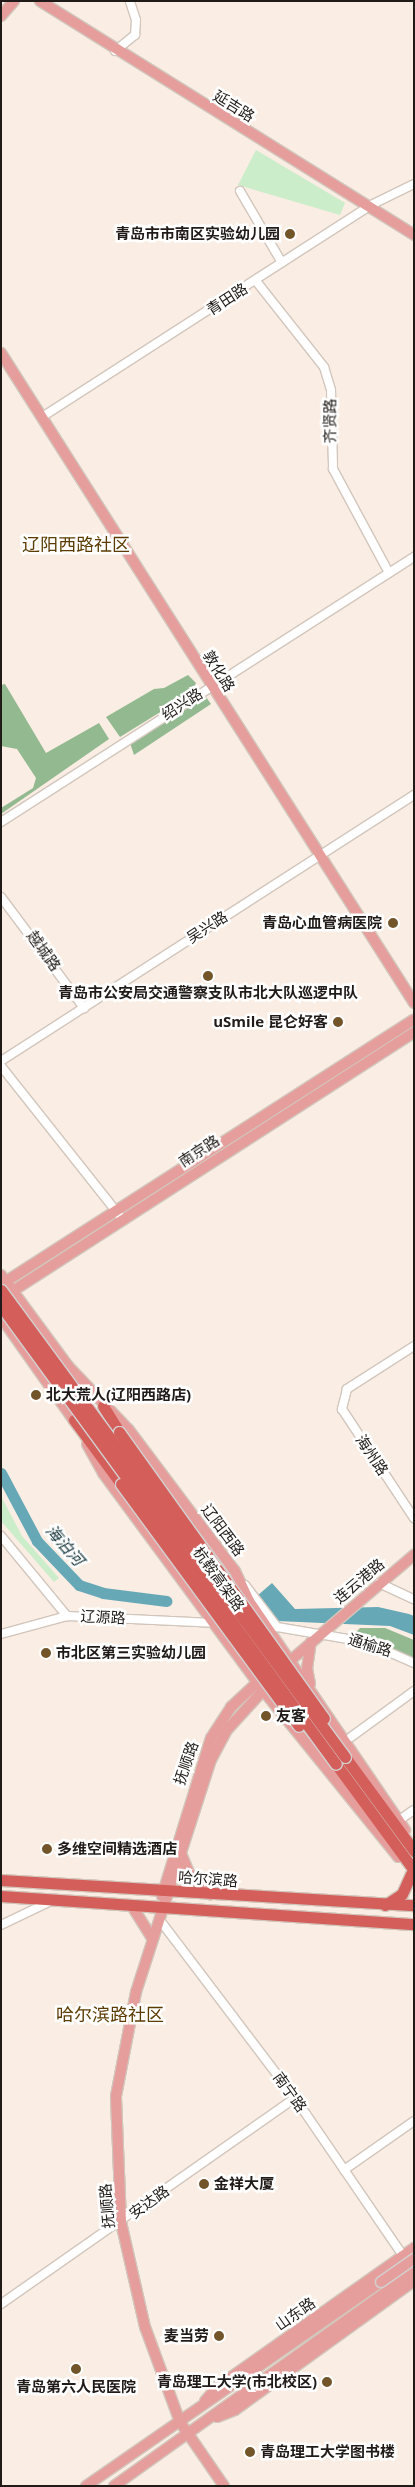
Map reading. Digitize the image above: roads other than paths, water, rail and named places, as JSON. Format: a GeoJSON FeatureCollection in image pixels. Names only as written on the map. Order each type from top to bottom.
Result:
{"type":"FeatureCollection","features":[{"type":"Feature","properties":{"kind":"highway","name":"杭鞍高架路"},"geometry":{"type":"LineString","coordinates":[[2,1283],[340,1760],[413,1874]]}},
{"type":"Feature","properties":{"kind":"highway","name":"杭鞍高架路"},"geometry":{"type":"LineString","coordinates":[[1,1306],[340,1760],[414,1851]]}},
{"type":"Feature","properties":{"kind":"highway"},"geometry":{"type":"LineString","coordinates":[[102,1406],[315,1702],[340,1760]]}},
{"type":"Feature","properties":{"kind":"highway"},"geometry":{"type":"LineString","coordinates":[[74,1420],[295,1721],[340,1760]]}},
{"type":"Feature","properties":{"kind":"highway"},"geometry":{"type":"LineString","coordinates":[[385,1905],[406,1890],[413,1874]]}},
{"type":"Feature","properties":{"kind":"highway","name":"哈尔滨路"},"geometry":{"type":"LineString","coordinates":[[1,1880],[414,1906]]}},
{"type":"Feature","properties":{"kind":"highway","name":"哈尔滨路"},"geometry":{"type":"LineString","coordinates":[[1,1896],[132,1906],[380,1919],[414,1924]]}},
{"type":"Feature","properties":{"kind":"highway","name":"哈尔滨路"},"geometry":{"type":"LineString","coordinates":[[380,1919],[414,1916]]}},
{"type":"Feature","properties":{"kind":"main road"},"geometry":{"type":"LineString","coordinates":[[1,16],[14,1]]}},
{"type":"Feature","properties":{"kind":"main road","name":"延吉路"},"geometry":{"type":"LineString","coordinates":[[40,1],[116,51],[414,235]]}},
{"type":"Feature","properties":{"kind":"main road","name":"敦化路"},"geometry":{"type":"LineString","coordinates":[[1,353],[414,1003]]}},
{"type":"Feature","properties":{"kind":"main road","name":"南京路"},"geometry":{"type":"LineString","coordinates":[[2,1283],[414,1020]]}},
{"type":"Feature","properties":{"kind":"main road","name":"南京路"},"geometry":{"type":"LineString","coordinates":[[1,1298],[414,1032]]}},
{"type":"Feature","properties":{"kind":"main road","name":"辽阳西路"},"geometry":{"type":"LineString","coordinates":[[2,1283],[13,1291],[102,1406],[128,1430],[235,1571],[252,1600],[273,1628],[291,1660],[414,1842]]}},
{"type":"Feature","properties":{"kind":"main road"},"geometry":{"type":"LineString","coordinates":[[1,1317],[74,1420],[103,1473],[185,1586],[263,1690],[413,1874]]}},
{"type":"Feature","properties":{"kind":"main road","name":"连云港路"},"geometry":{"type":"LineString","coordinates":[[324,1631],[414,1555]]}},
{"type":"Feature","properties":{"kind":"main road","name":"抚顺路"},"geometry":{"type":"LineString","coordinates":[[167,1891],[182,1856],[217,1747],[241,1712],[291,1660],[324,1631]]}},
{"type":"Feature","properties":{"kind":"main road"},"geometry":{"type":"LineString","coordinates":[[311,1642],[307,1669],[312,1690]]}},
{"type":"Feature","properties":{"kind":"main road","name":"抚顺路"},"geometry":{"type":"LineString","coordinates":[[224,2486],[180,2422],[145,2327],[121,2222],[116,2096],[151,1937],[159,1919],[167,1891],[202,1758],[219,1724],[256,1681],[291,1660]]}},
{"type":"Feature","properties":{"kind":"main road"},"geometry":{"type":"LineString","coordinates":[[182,1856],[190,1875],[210,1894]]}},
{"type":"Feature","properties":{"kind":"main road"},"geometry":{"type":"LineString","coordinates":[[132,1906],[151,1937]]}},
{"type":"Feature","properties":{"kind":"main road","name":"山东路"},"geometry":{"type":"LineString","coordinates":[[198,2409],[217,2387],[414,2248]]}},
{"type":"Feature","properties":{"kind":"main road","name":"山东路"},"geometry":{"type":"LineString","coordinates":[[114,2486],[207,2421],[384,2286],[414,2259]]}},
{"type":"Feature","properties":{"kind":"main road","name":"山东路"},"geometry":{"type":"LineString","coordinates":[[86,2486],[198,2409],[384,2286],[414,2272]]}},
{"type":"Feature","properties":{"kind":"main road","name":"山东路"},"geometry":{"type":"LineString","coordinates":[[207,2421],[235,2410],[414,2281]]}},
{"type":"Feature","properties":{"kind":"street"},"geometry":{"type":"LineString","coordinates":[[116,51],[134,35],[136,20],[130,1]]}},
{"type":"Feature","properties":{"kind":"street","name":"青田路"},"geometry":{"type":"LineString","coordinates":[[42,417],[256,281],[369,206],[414,184]]}},
{"type":"Feature","properties":{"kind":"street"},"geometry":{"type":"LineString","coordinates":[[240,191],[282,263]]}},
{"type":"Feature","properties":{"kind":"street","name":"齐贤路"},"geometry":{"type":"LineString","coordinates":[[256,281],[324,367],[330,390],[333,469],[389,573]]}},
{"type":"Feature","properties":{"kind":"street","name":"绍兴路"},"geometry":{"type":"LineString","coordinates":[[1,822],[211,685],[414,557]]}},
{"type":"Feature","properties":{"kind":"street","name":"吴兴路"},"geometry":{"type":"LineString","coordinates":[[1,1061],[319,854],[414,795]]}},
{"type":"Feature","properties":{"kind":"street","name":"越城路"},"geometry":{"type":"LineString","coordinates":[[1,897],[84,1008]]}},
{"type":"Feature","properties":{"kind":"street"},"geometry":{"type":"LineString","coordinates":[[1,1066],[122,1219]]}},
{"type":"Feature","properties":{"kind":"street","name":"海州路"},"geometry":{"type":"LineString","coordinates":[[414,1346],[347,1389],[342,1410],[414,1518]]}},
{"type":"Feature","properties":{"kind":"street","name":"辽源路"},"geometry":{"type":"LineString","coordinates":[[1,1536],[67,1616],[210,1619]]}},
{"type":"Feature","properties":{"kind":"street"},"geometry":{"type":"LineString","coordinates":[[376,1586],[414,1599]]}},
{"type":"Feature","properties":{"kind":"street"},"geometry":{"type":"LineString","coordinates":[[1,1634],[67,1616]]}},
{"type":"Feature","properties":{"kind":"street","name":"通榆路"},"geometry":{"type":"LineString","coordinates":[[273,1628],[324,1631],[366,1642],[414,1662]]}},
{"type":"Feature","properties":{"kind":"street"},"geometry":{"type":"LineString","coordinates":[[351,1737],[414,1691]]}},
{"type":"Feature","properties":{"kind":"street"},"geometry":{"type":"LineString","coordinates":[[398,1820],[414,1810]]}},
{"type":"Feature","properties":{"kind":"street"},"geometry":{"type":"LineString","coordinates":[[1,1925],[56,1899]]}},
{"type":"Feature","properties":{"kind":"street","name":"南宁路"},"geometry":{"type":"LineString","coordinates":[[159,1919],[295,2098],[414,2272]]}},
{"type":"Feature","properties":{"kind":"street","name":"安达路"},"geometry":{"type":"LineString","coordinates":[[1,2304],[121,2222],[295,2098]]}},
{"type":"Feature","properties":{"kind":"street"},"geometry":{"type":"LineString","coordinates":[[344,2170],[414,2121]]}},
{"type":"Feature","properties":{"kind":"water"},"geometry":{"type":"Polygon","coordinates":[[[272,1583],[295,1609],[378,1607],[409,1614],[414,1616],[414,1635],[390,1626],[277,1621],[257,1596],[272,1583]]]}},
{"type":"Feature","properties":{"kind":"waterway","name":"海泊河"},"geometry":{"type":"LineString","coordinates":[[1,1473],[37,1541],[79,1585],[103,1593],[166,1601]]}},
{"type":"Feature","properties":{"kind":"place","name":"青岛市市南区实验幼儿园"},"geometry":{"type":"Point","coordinates":[290,234]}},
{"type":"Feature","properties":{"kind":"place","name":"青岛心血管病医院"},"geometry":{"type":"Point","coordinates":[393,923]}},
{"type":"Feature","properties":{"kind":"place","name":"青岛市公安局交通警察支队市北大队巡逻中队"},"geometry":{"type":"Point","coordinates":[208,976]}},
{"type":"Feature","properties":{"kind":"place","name":"uSmile 昆仑好客"},"geometry":{"type":"Point","coordinates":[338,1022]}},
{"type":"Feature","properties":{"kind":"place","name":"北大荒人(辽阳西路店)"},"geometry":{"type":"Point","coordinates":[36,1395]}},
{"type":"Feature","properties":{"kind":"place","name":"市北区第三实验幼儿园"},"geometry":{"type":"Point","coordinates":[46,1653]}},
{"type":"Feature","properties":{"kind":"place","name":"友客"},"geometry":{"type":"Point","coordinates":[266,1716]}},
{"type":"Feature","properties":{"kind":"place","name":"多维空间精选酒店"},"geometry":{"type":"Point","coordinates":[47,1849]}},
{"type":"Feature","properties":{"kind":"place","name":"金祥大厦"},"geometry":{"type":"Point","coordinates":[204,2184]}},
{"type":"Feature","properties":{"kind":"place","name":"麦当劳"},"geometry":{"type":"Point","coordinates":[219,2336]}},
{"type":"Feature","properties":{"kind":"place","name":"青岛第六人民医院"},"geometry":{"type":"Point","coordinates":[76,2369]}},
{"type":"Feature","properties":{"kind":"place","name":"青岛理工大学(市北校区)"},"geometry":{"type":"Point","coordinates":[327,2382]}},
{"type":"Feature","properties":{"kind":"place","name":"青岛理工大学图书楼"},"geometry":{"type":"Point","coordinates":[250,2452]}},
{"type":"Feature","properties":{"kind":"district","name":"辽阳西路社区"},"geometry":{"type":"Point","coordinates":[76,544]}},
{"type":"Feature","properties":{"kind":"district","name":"哈尔滨路社区"},"geometry":{"type":"Point","coordinates":[110,2014]}}]}
